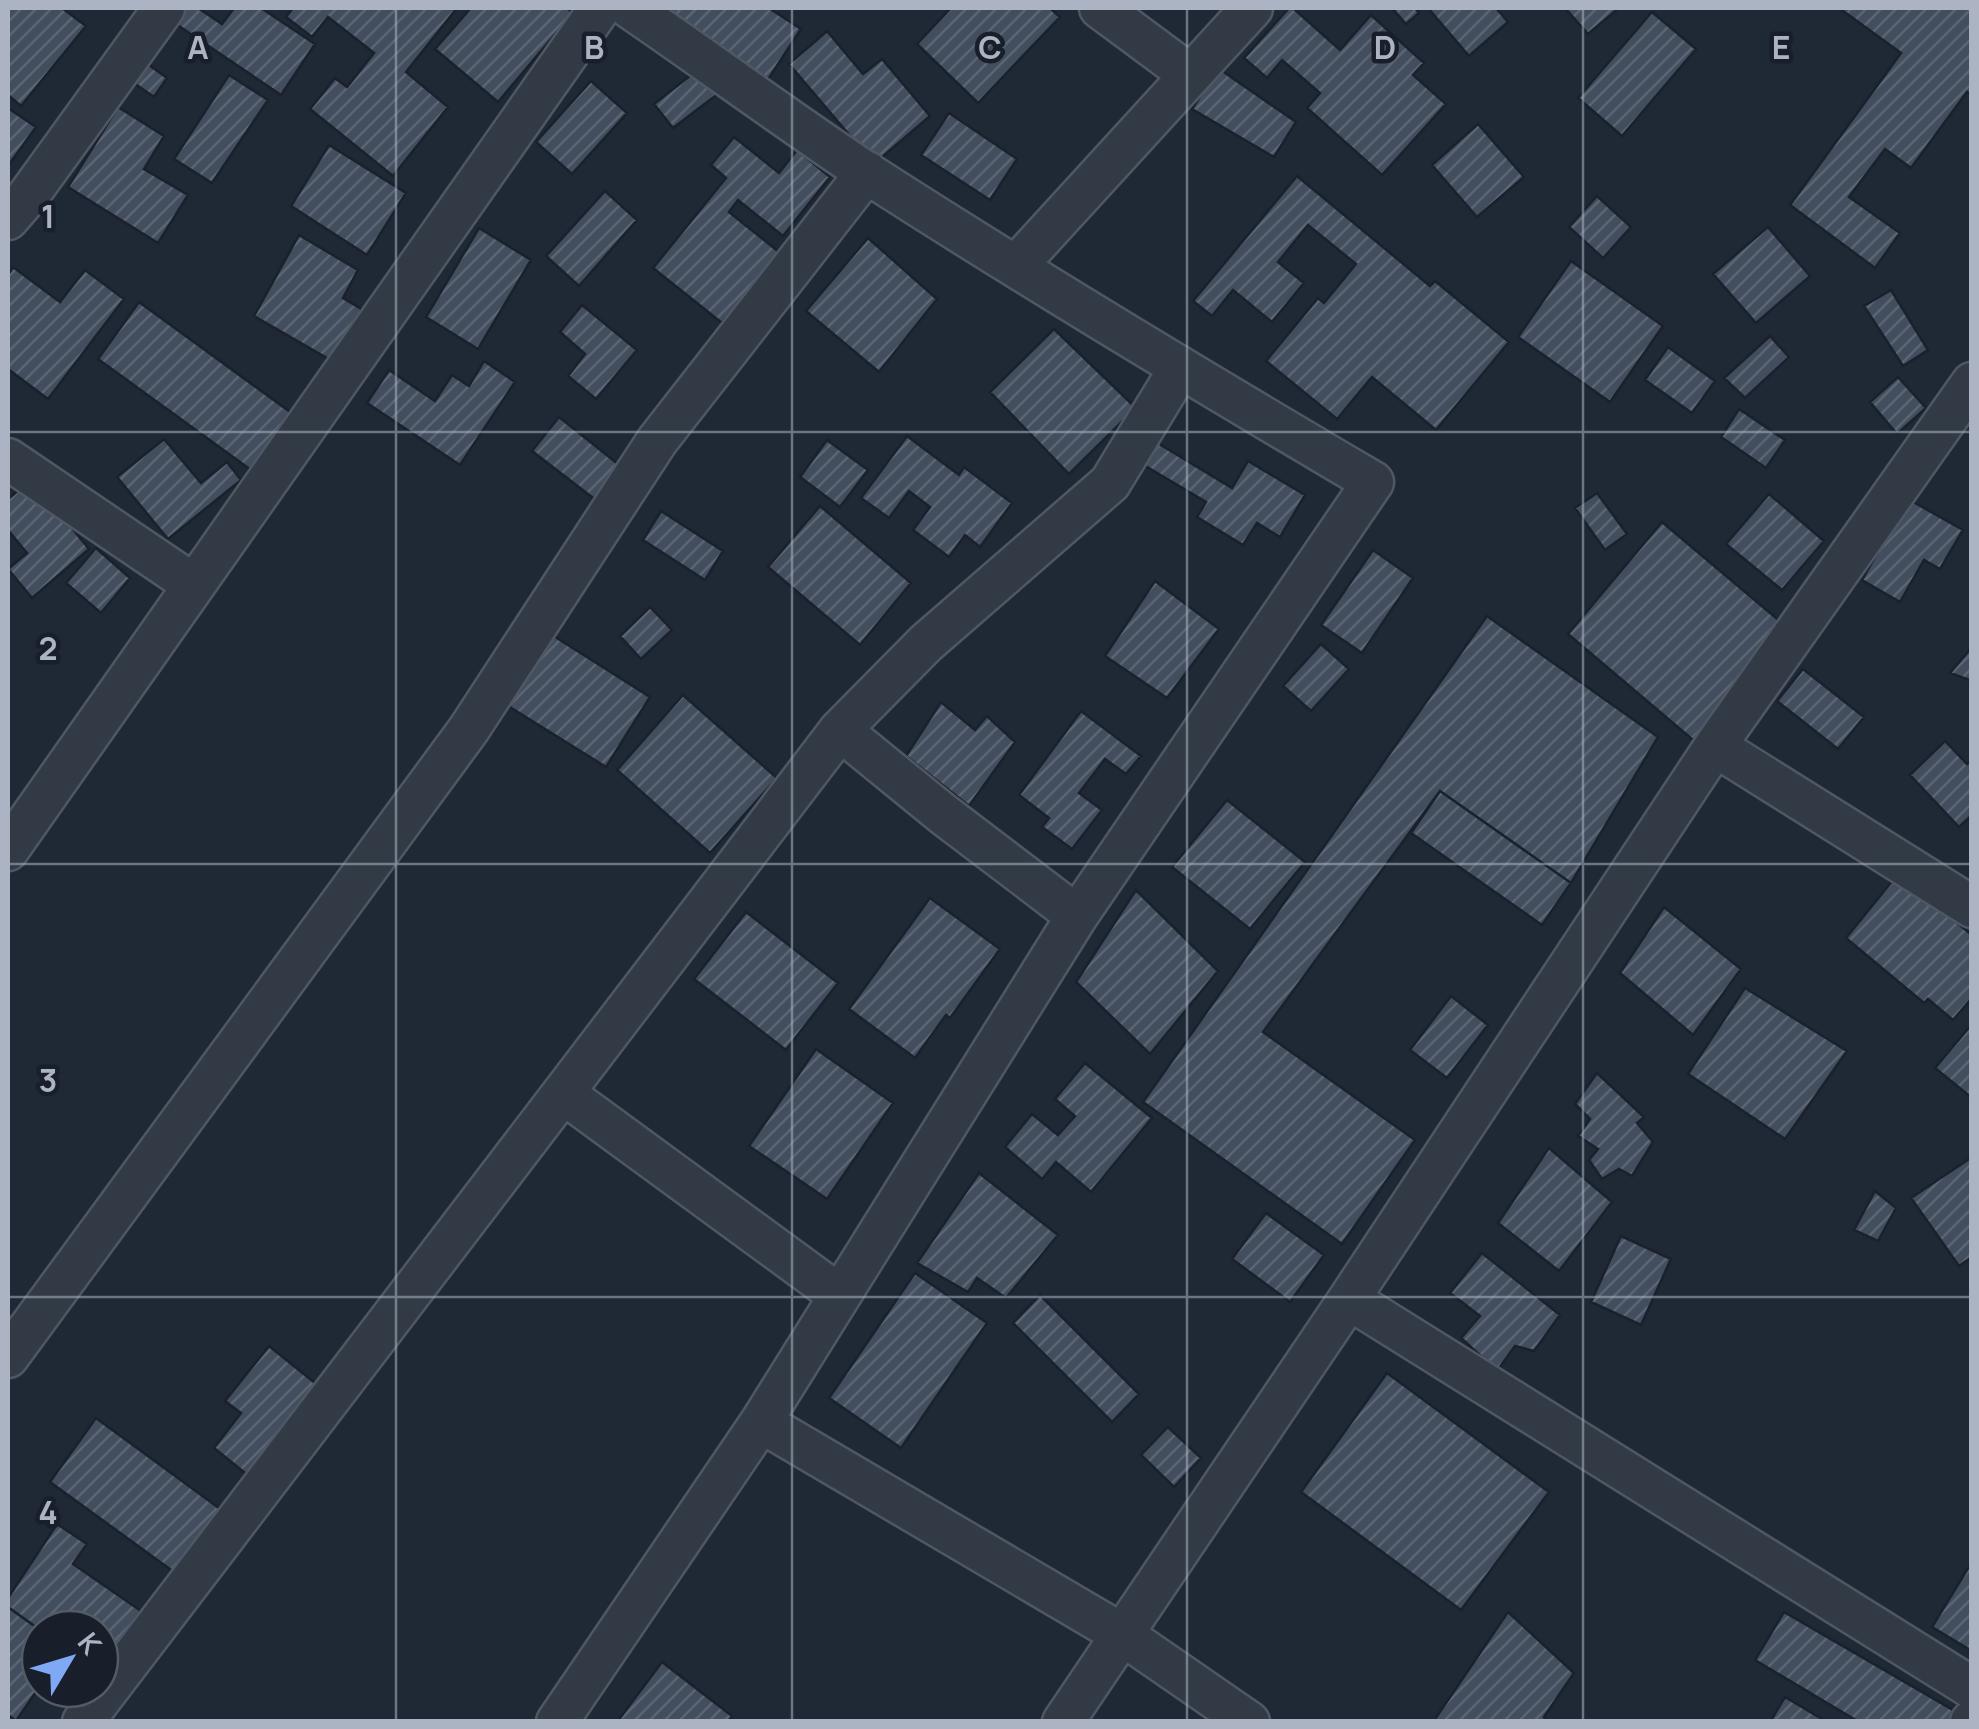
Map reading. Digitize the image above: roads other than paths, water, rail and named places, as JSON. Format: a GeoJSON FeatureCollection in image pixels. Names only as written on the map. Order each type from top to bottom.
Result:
{"type":"FeatureCollection","features":[{"type":"Feature","properties":{"kind":"street"},"geometry":{"type":"LineString","coordinates":[[8,219],[164,8]]}},
{"type":"Feature","properties":{"kind":"street"},"geometry":{"type":"LineString","coordinates":[[8,850],[600,8]]}},
{"type":"Feature","properties":{"kind":"street"},"geometry":{"type":"LineString","coordinates":[[557,1722],[761,1422],[1077,916],[1373,482],[1114,329],[867,172],[630,8]]}},
{"type":"Feature","properties":{"kind":"street"},"geometry":{"type":"LineString","coordinates":[[1100,8],[1188,74]]}},
{"type":"Feature","properties":{"kind":"street"},"geometry":{"type":"LineString","coordinates":[[1017,265],[1252,8]]}},
{"type":"Feature","properties":{"kind":"street"},"geometry":{"type":"LineString","coordinates":[[8,1357],[469,729],[657,441],[867,172]]}},
{"type":"Feature","properties":{"kind":"street"},"geometry":{"type":"LineString","coordinates":[[84,1722],[840,730],[926,644],[1110,484],[1180,368]]}},
{"type":"Feature","properties":{"kind":"street"},"geometry":{"type":"LineString","coordinates":[[1063,1722],[1715,746],[1972,383]]}},
{"type":"Feature","properties":{"kind":"street"},"geometry":{"type":"LineString","coordinates":[[8,459],[194,584]]}},
{"type":"Feature","properties":{"kind":"street"},"geometry":{"type":"LineString","coordinates":[[840,730],[1077,916]]}},
{"type":"Feature","properties":{"kind":"street"},"geometry":{"type":"LineString","coordinates":[[1715,746],[1972,907]]}},
{"type":"Feature","properties":{"kind":"street"},"geometry":{"type":"LineString","coordinates":[[563,1093],[839,1295]]}},
{"type":"Feature","properties":{"kind":"street"},"geometry":{"type":"LineString","coordinates":[[1349,1299],[1972,1688]]}},
{"type":"Feature","properties":{"kind":"street"},"geometry":{"type":"LineString","coordinates":[[761,1422],[1123,1635],[1249,1722]]}}]}
